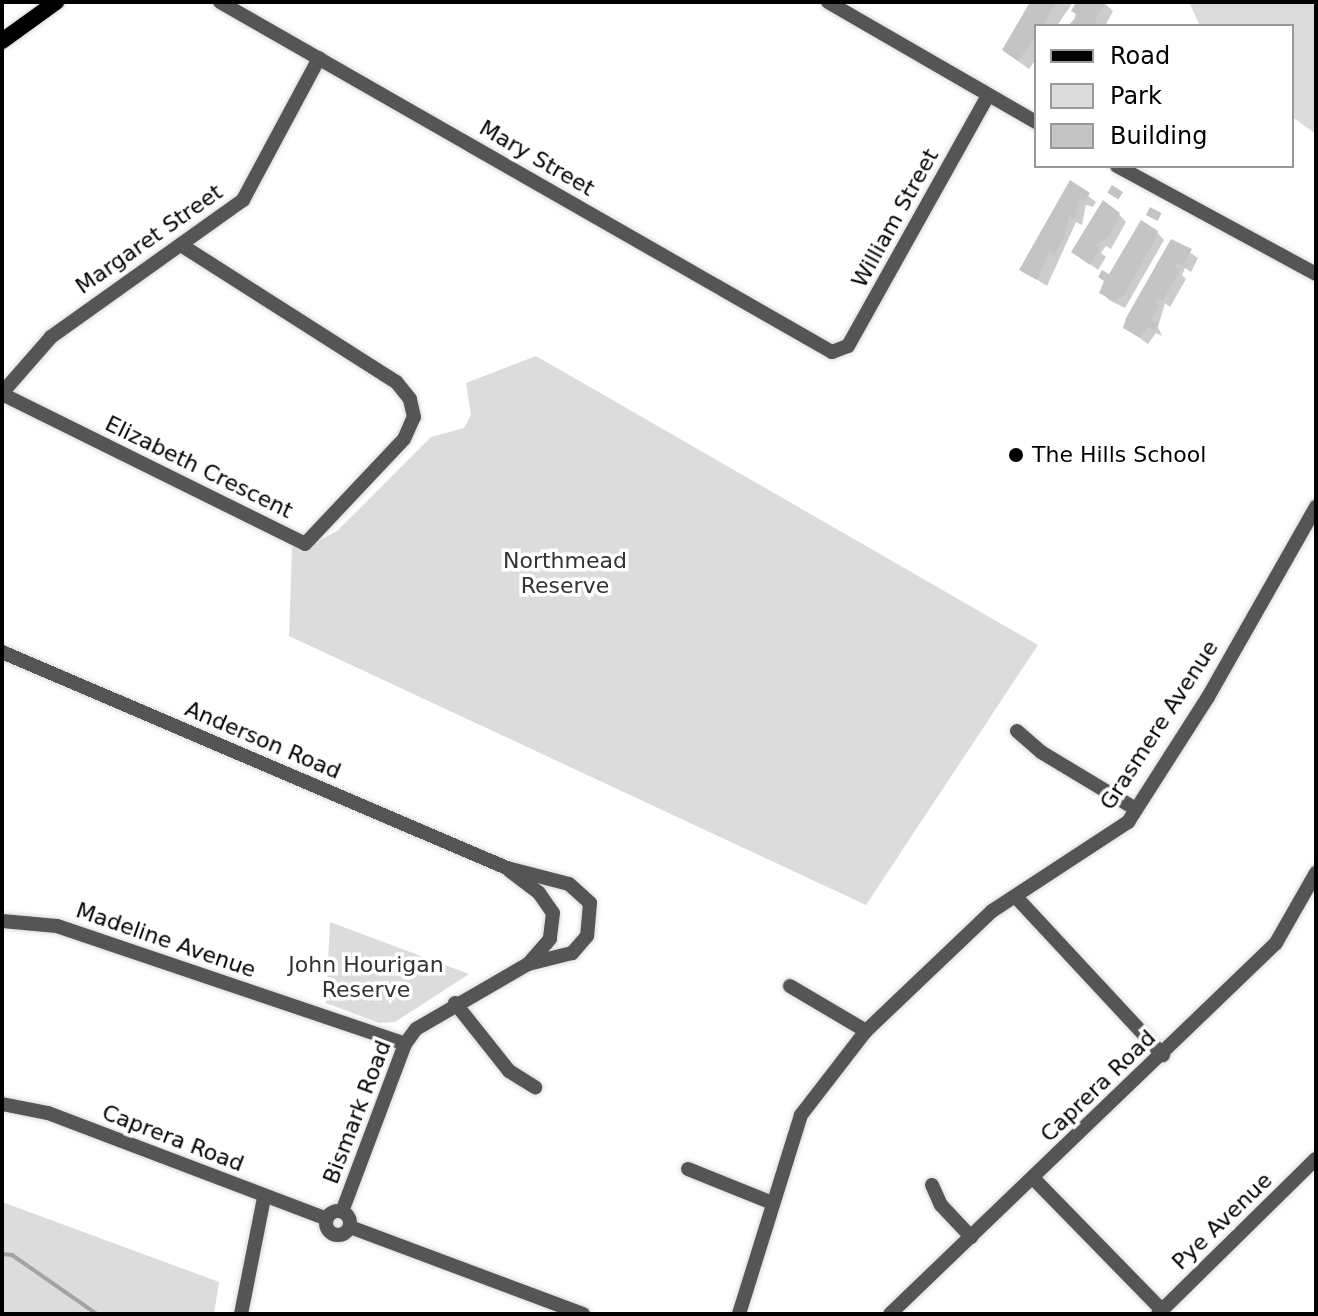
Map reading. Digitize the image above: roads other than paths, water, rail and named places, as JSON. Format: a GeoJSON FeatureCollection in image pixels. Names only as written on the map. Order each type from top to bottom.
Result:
{"type":"FeatureCollection","features":[{"type":"Feature","properties":{"kind":"main road"},"geometry":{"type":"LineString","coordinates":[[2,41],[56,2]]}},
{"type":"Feature","properties":{"kind":"street","name":"Mary Street"},"geometry":{"type":"LineString","coordinates":[[220,2],[832,352]]}},
{"type":"Feature","properties":{"kind":"street"},"geometry":{"type":"LineString","coordinates":[[828,2],[1034,121]]}},
{"type":"Feature","properties":{"kind":"street","name":"Margaret Street"},"geometry":{"type":"LineString","coordinates":[[2,394],[51,337],[243,200],[319,58]]}},
{"type":"Feature","properties":{"kind":"street","name":"William Street"},"geometry":{"type":"LineString","coordinates":[[832,352],[848,346],[988,96]]}},
{"type":"Feature","properties":{"kind":"street"},"geometry":{"type":"LineString","coordinates":[[1121,168],[1316,274]]}},
{"type":"Feature","properties":{"kind":"street","name":"Elizabeth Crescent"},"geometry":{"type":"LineString","coordinates":[[2,394],[305,544],[404,439],[414,417],[410,399],[396,382],[181,245]]}},
{"type":"Feature","properties":{"kind":"street","name":"Grasmere Avenue"},"geometry":{"type":"LineString","coordinates":[[739,1314],[801,1115],[866,1031],[992,911],[1128,822],[1316,507]]}},
{"type":"Feature","properties":{"kind":"street","name":"Anderson Road"},"geometry":{"type":"LineString","coordinates":[[2,652],[507,868],[557,879],[590,903],[591,925],[581,946],[528,964],[455,1003]]}},
{"type":"Feature","properties":{"kind":"street"},"geometry":{"type":"LineString","coordinates":[[1017,731],[1041,752],[1136,809]]}},
{"type":"Feature","properties":{"kind":"street","name":"Anderson Road"},"geometry":{"type":"LineString","coordinates":[[507,868],[539,893],[553,913],[550,939],[528,964]]}},
{"type":"Feature","properties":{"kind":"street","name":"Caprera Road"},"geometry":{"type":"LineString","coordinates":[[890,1314],[1163,1055],[1276,943],[1316,873]]}},
{"type":"Feature","properties":{"kind":"street"},"geometry":{"type":"LineString","coordinates":[[1016,897],[1163,1055]]}},
{"type":"Feature","properties":{"kind":"street","name":"Madeline Avenue"},"geometry":{"type":"LineString","coordinates":[[2,921],[57,926],[405,1044]]}},
{"type":"Feature","properties":{"kind":"street"},"geometry":{"type":"LineString","coordinates":[[790,986],[866,1031]]}},
{"type":"Feature","properties":{"kind":"street"},"geometry":{"type":"LineString","coordinates":[[455,1003],[509,1071],[535,1087]]}},
{"type":"Feature","properties":{"kind":"street","name":"Bismark Road"},"geometry":{"type":"LineString","coordinates":[[342,1212],[405,1044],[416,1029],[455,1003]]}},
{"type":"Feature","properties":{"kind":"street","name":"Caprera Road"},"geometry":{"type":"LineString","coordinates":[[2,1104],[48,1113],[264,1198],[327,1219],[335,1235],[350,1227]]}},
{"type":"Feature","properties":{"kind":"street","name":"Pye Avenue"},"geometry":{"type":"LineString","coordinates":[[1160,1312],[1316,1159]]}},
{"type":"Feature","properties":{"kind":"street"},"geometry":{"type":"LineString","coordinates":[[688,1169],[772,1203]]}},
{"type":"Feature","properties":{"kind":"street"},"geometry":{"type":"LineString","coordinates":[[1033,1178],[1160,1312]]}},
{"type":"Feature","properties":{"kind":"street"},"geometry":{"type":"LineString","coordinates":[[932,1185],[941,1205],[971,1237]]}},
{"type":"Feature","properties":{"kind":"street"},"geometry":{"type":"LineString","coordinates":[[241,1314],[264,1198]]}},
{"type":"Feature","properties":{"kind":"street"},"geometry":{"type":"LineString","coordinates":[[327,1219],[342,1212],[350,1227],[583,1314]]}},
{"type":"Feature","properties":{"kind":"waterway"},"geometry":{"type":"LineString","coordinates":[[2,1254],[12,1255],[97,1314]]}},
{"type":"Feature","properties":{"kind":"place","name":"The Hills School"},"geometry":{"type":"Point","coordinates":[1016,455]}},
{"type":"Feature","properties":{"kind":"park label","name":"Northmead Reserve"},"geometry":{"type":"Point","coordinates":[565,572]}},
{"type":"Feature","properties":{"kind":"park label","name":"John Hourigan Reserve"},"geometry":{"type":"Point","coordinates":[366,976]}}]}
